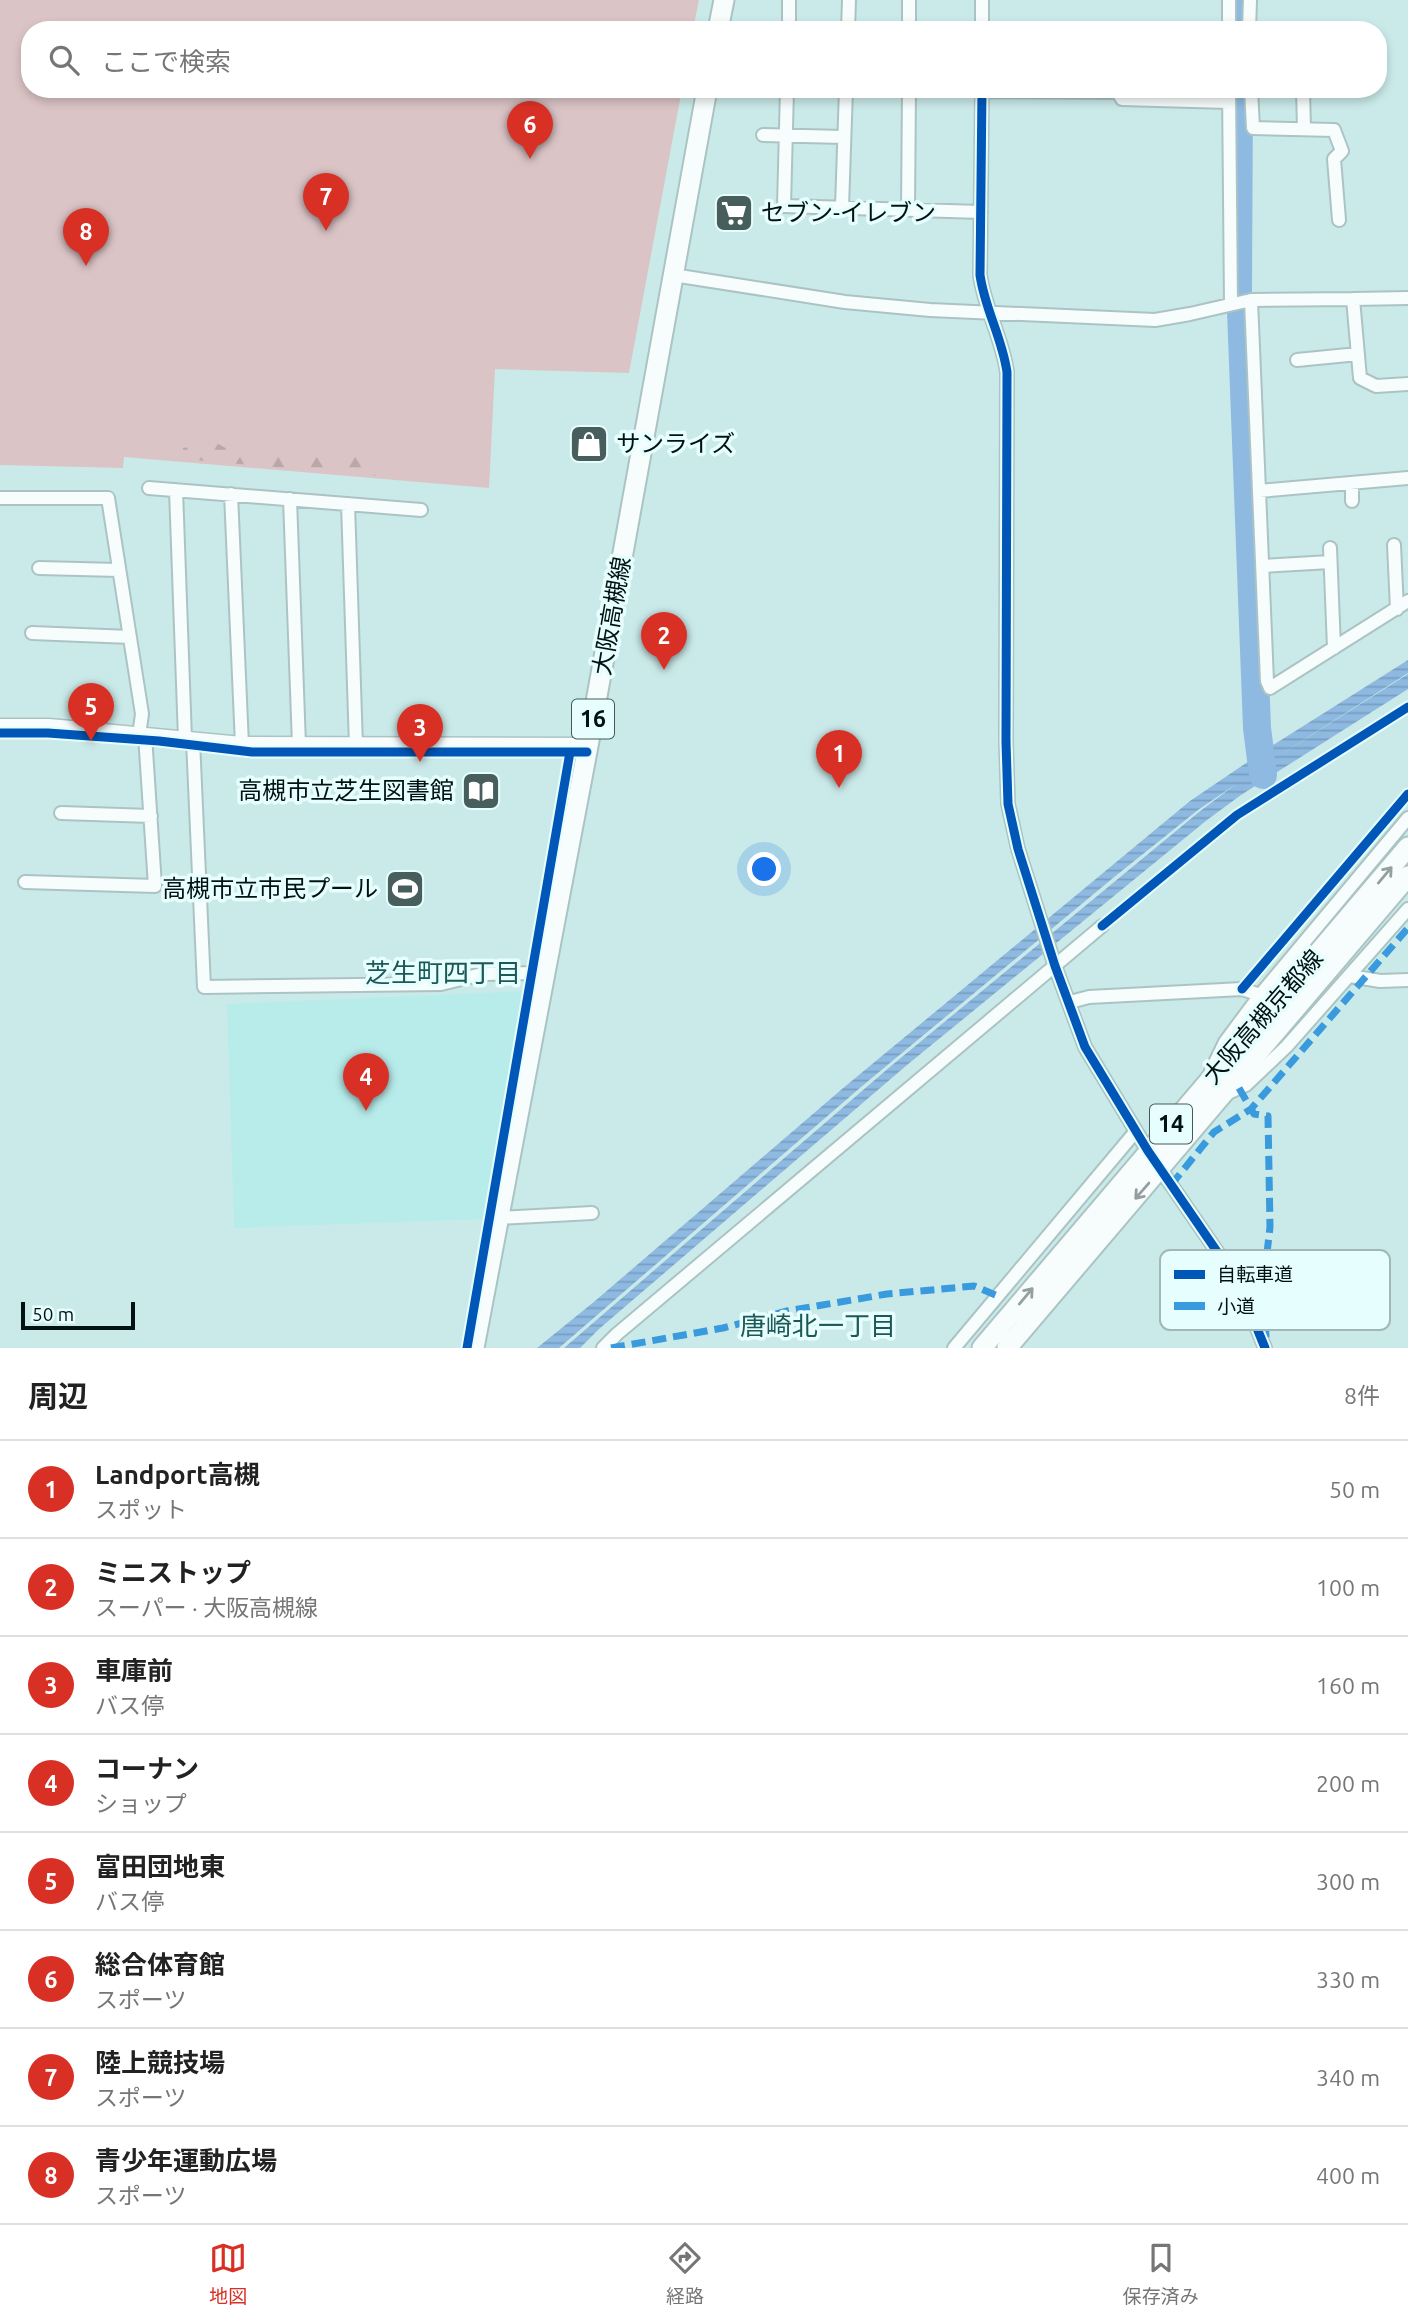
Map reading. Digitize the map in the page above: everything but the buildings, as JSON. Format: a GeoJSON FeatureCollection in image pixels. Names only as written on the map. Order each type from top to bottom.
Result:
{"type":"FeatureCollection","features":[{"type":"Feature","properties":{"kind":"main road"},"geometry":{"type":"LineString","coordinates":[[720,21],[724,0]]}},
{"type":"Feature","properties":{"kind":"main road","name":"大阪高槻線"},"geometry":{"type":"LineString","coordinates":[[474,1348],[588,746],[705,98]]}},
{"type":"Feature","properties":{"kind":"main road","name":"大阪高槻京都線"},"geometry":{"type":"LineString","coordinates":[[1007,1348],[1222,1096],[1368,908],[1408,847]]}},
{"type":"Feature","properties":{"kind":"main road","name":"大阪高槻京都線"},"geometry":{"type":"LineString","coordinates":[[982,1348],[1204,1086],[1368,908],[1408,876]]}},
{"type":"Feature","properties":{"kind":"street"},"geometry":{"type":"LineString","coordinates":[[789,0],[789,21]]}},
{"type":"Feature","properties":{"kind":"street"},"geometry":{"type":"LineString","coordinates":[[848,21],[849,0]]}},
{"type":"Feature","properties":{"kind":"street"},"geometry":{"type":"LineString","coordinates":[[909,0],[909,21]]}},
{"type":"Feature","properties":{"kind":"street"},"geometry":{"type":"LineString","coordinates":[[982,0],[982,21]]}},
{"type":"Feature","properties":{"kind":"street"},"geometry":{"type":"LineString","coordinates":[[1229,0],[1229,21]]}},
{"type":"Feature","properties":{"kind":"street"},"geometry":{"type":"LineString","coordinates":[[1249,21],[1250,0]]}},
{"type":"Feature","properties":{"kind":"street"},"geometry":{"type":"LineString","coordinates":[[787,98],[785,206],[981,212]]}},
{"type":"Feature","properties":{"kind":"street"},"geometry":{"type":"LineString","coordinates":[[842,207],[846,98]]}},
{"type":"Feature","properties":{"kind":"street"},"geometry":{"type":"LineString","coordinates":[[908,210],[909,98]]}},
{"type":"Feature","properties":{"kind":"street"},"geometry":{"type":"LineString","coordinates":[[982,98],[980,275],[982,293],[1003,348],[1007,372],[1005,566],[1008,804],[1038,916],[1085,1046],[1148,1151],[1216,1250]]}},
{"type":"Feature","properties":{"kind":"street"},"geometry":{"type":"LineString","coordinates":[[1121,98],[1158,98]]}},
{"type":"Feature","properties":{"kind":"street"},"geometry":{"type":"LineString","coordinates":[[1229,98],[1231,304]]}},
{"type":"Feature","properties":{"kind":"street"},"geometry":{"type":"LineString","coordinates":[[1252,98],[1254,128],[1335,130],[1342,151],[1335,159],[1339,220]]}},
{"type":"Feature","properties":{"kind":"street"},"geometry":{"type":"LineString","coordinates":[[1303,98],[1304,129]]}},
{"type":"Feature","properties":{"kind":"street"},"geometry":{"type":"LineString","coordinates":[[763,135],[844,137]]}},
{"type":"Feature","properties":{"kind":"street"},"geometry":{"type":"LineString","coordinates":[[673,275],[845,302],[930,310],[1155,320],[1251,300],[1408,298]]}},
{"type":"Feature","properties":{"kind":"street"},"geometry":{"type":"LineString","coordinates":[[1353,299],[1360,378],[1376,386],[1408,384]]}},
{"type":"Feature","properties":{"kind":"street"},"geometry":{"type":"LineString","coordinates":[[1251,300],[1267,681],[1270,688],[1403,605],[1394,545]]}},
{"type":"Feature","properties":{"kind":"street"},"geometry":{"type":"LineString","coordinates":[[1297,360],[1358,354]]}},
{"type":"Feature","properties":{"kind":"street"},"geometry":{"type":"LineString","coordinates":[[1259,491],[1408,478]]}},
{"type":"Feature","properties":{"kind":"street"},"geometry":{"type":"LineString","coordinates":[[1352,483],[1352,501]]}},
{"type":"Feature","properties":{"kind":"street"},"geometry":{"type":"LineString","coordinates":[[149,488],[421,510]]}},
{"type":"Feature","properties":{"kind":"street"},"geometry":{"type":"LineString","coordinates":[[176,490],[204,987],[441,984],[482,974],[543,973]]}},
{"type":"Feature","properties":{"kind":"street"},"geometry":{"type":"LineString","coordinates":[[230,494],[242,745]]}},
{"type":"Feature","properties":{"kind":"street"},"geometry":{"type":"LineString","coordinates":[[0,498],[108,498],[142,714],[155,886],[24,882]]}},
{"type":"Feature","properties":{"kind":"street"},"geometry":{"type":"LineString","coordinates":[[290,499],[299,745]]}},
{"type":"Feature","properties":{"kind":"street"},"geometry":{"type":"LineString","coordinates":[[348,504],[356,746]]}},
{"type":"Feature","properties":{"kind":"street"},"geometry":{"type":"LineString","coordinates":[[1262,566],[1330,555],[1334,648]]}},
{"type":"Feature","properties":{"kind":"street"},"geometry":{"type":"LineString","coordinates":[[38,568],[119,570]]}},
{"type":"Feature","properties":{"kind":"street"},"geometry":{"type":"LineString","coordinates":[[32,633],[130,637]]}},
{"type":"Feature","properties":{"kind":"street"},"geometry":{"type":"LineString","coordinates":[[0,727],[49,727],[242,745],[588,746]]}},
{"type":"Feature","properties":{"kind":"street"},"geometry":{"type":"LineString","coordinates":[[61,813],[150,816]]}},
{"type":"Feature","properties":{"kind":"street"},"geometry":{"type":"LineString","coordinates":[[1204,1086],[1225,1042],[1260,995],[1408,818]]}},
{"type":"Feature","properties":{"kind":"street"},"geometry":{"type":"LineString","coordinates":[[1222,1096],[1246,1085],[1287,1046],[1408,909]]}},
{"type":"Feature","properties":{"kind":"street"},"geometry":{"type":"LineString","coordinates":[[603,1348],[1102,926]]}},
{"type":"Feature","properties":{"kind":"street"},"geometry":{"type":"LineString","coordinates":[[1350,976],[1380,981],[1408,980]]}},
{"type":"Feature","properties":{"kind":"street"},"geometry":{"type":"LineString","coordinates":[[1070,1002],[1089,997],[1241,989],[1260,995]]}},
{"type":"Feature","properties":{"kind":"street"},"geometry":{"type":"LineString","coordinates":[[954,1348],[1136,1131]]}},
{"type":"Feature","properties":{"kind":"street"},"geometry":{"type":"LineString","coordinates":[[497,1218],[592,1213]]}},
{"type":"Feature","properties":{"kind":"street"},"geometry":{"type":"LineString","coordinates":[[1258,1330],[1265,1348]]}},
{"type":"Feature","properties":{"kind":"shaded area"},"geometry":{"type":"Polygon","coordinates":[[[1408,660],[1408,673],[1266,764],[1408,674],[1408,689],[1241,795],[1207,820],[907,1065],[580,1348],[564,1348],[891,1066],[1236,784],[1198,810],[1113,878],[861,1087],[559,1348],[537,1348],[842,1089],[1190,801],[1255,757],[1260,750],[1262,752],[1408,660]]]}},
{"type":"Feature","properties":{"kind":"shaded area"},"geometry":{"type":"Polygon","coordinates":[[[525,991],[483,1219],[234,1228],[227,1004],[525,991]]]}},
{"type":"Feature","properties":{"kind":"green space"},"geometry":{"type":"Polygon","coordinates":[[[0,0],[699,0],[695,21],[21,21],[21,98],[680,98],[629,373],[495,369],[489,488],[124,457],[123,468],[0,465],[0,0]]]}},
{"type":"Feature","properties":{"kind":"green space"},"geometry":{"type":"Polygon","coordinates":[[[208,438],[229,450],[248,454],[388,454],[388,477],[183,459],[183,448],[200,445],[208,438]]]}},
{"type":"Feature","properties":{"kind":"waterway"},"geometry":{"type":"LineString","coordinates":[[1239,21],[1240,0]]}},
{"type":"Feature","properties":{"kind":"waterway"},"geometry":{"type":"LineString","coordinates":[[1239,98],[1238,293],[1241,311],[1257,728],[1263,775]]}},
{"type":"Feature","properties":{"kind":"marked path"},"geometry":{"type":"LineString","coordinates":[[1171,1185],[1214,1132],[1251,1109],[1408,928]]}},
{"type":"Feature","properties":{"kind":"marked path"},"geometry":{"type":"LineString","coordinates":[[1239,1088],[1254,1114],[1268,1116],[1270,1227],[1267,1250]]}},
{"type":"Feature","properties":{"kind":"marked path"},"geometry":{"type":"LineString","coordinates":[[611,1348],[723,1328],[787,1311],[887,1294],[974,1286],[998,1296]]}},
{"type":"Feature","properties":{"kind":"marked path"},"geometry":{"type":"LineString","coordinates":[[1266,1330],[1266,1338]]}},
{"type":"Feature","properties":{"kind":"cycle path"},"geometry":{"type":"LineString","coordinates":[[982,98],[980,275],[1007,372],[1008,804],[1018,849],[1055,966],[1085,1047],[1148,1151],[1216,1250]]}},
{"type":"Feature","properties":{"kind":"cycle path"},"geometry":{"type":"LineString","coordinates":[[1102,926],[1237,815],[1408,707]]}},
{"type":"Feature","properties":{"kind":"cycle path"},"geometry":{"type":"LineString","coordinates":[[0,733],[48,733],[159,741],[252,752],[587,752]]}},
{"type":"Feature","properties":{"kind":"cycle path"},"geometry":{"type":"LineString","coordinates":[[467,1348],[570,752]]}},
{"type":"Feature","properties":{"kind":"cycle path"},"geometry":{"type":"LineString","coordinates":[[1242,989],[1408,794]]}},
{"type":"Feature","properties":{"kind":"cycle path"},"geometry":{"type":"LineString","coordinates":[[1258,1330],[1265,1348]]}},
{"type":"Feature","properties":{"kind":"place","name":"総合体育館"},"geometry":{"type":"Point","coordinates":[530,159]}},
{"type":"Feature","properties":{"kind":"place","name":"セブン-イレブン"},"geometry":{"type":"Point","coordinates":[734,213]}},
{"type":"Feature","properties":{"kind":"place","name":"陸上競技場"},"geometry":{"type":"Point","coordinates":[326,231]}},
{"type":"Feature","properties":{"kind":"place","name":"青少年運動広場"},"geometry":{"type":"Point","coordinates":[86,266]}},
{"type":"Feature","properties":{"kind":"place","name":"サンライズ"},"geometry":{"type":"Point","coordinates":[589,444]}},
{"type":"Feature","properties":{"kind":"place","name":"ミニストップ"},"geometry":{"type":"Point","coordinates":[664,670]}},
{"type":"Feature","properties":{"kind":"place","name":"富田団地東"},"geometry":{"type":"Point","coordinates":[91,741]}},
{"type":"Feature","properties":{"kind":"place","name":"車庫前"},"geometry":{"type":"Point","coordinates":[420,762]}},
{"type":"Feature","properties":{"kind":"place","name":"Landport高槻"},"geometry":{"type":"Point","coordinates":[839,788]}},
{"type":"Feature","properties":{"kind":"place","name":"高槻市立芝生図書館"},"geometry":{"type":"Point","coordinates":[481,791]}},
{"type":"Feature","properties":{"kind":"place","name":"高槻市立市民プール"},"geometry":{"type":"Point","coordinates":[405,889]}},
{"type":"Feature","properties":{"kind":"place","name":"コーナン"},"geometry":{"type":"Point","coordinates":[366,1111]}},
{"type":"Feature","properties":{"kind":"district","name":"芝生町四丁目"},"geometry":{"type":"Point","coordinates":[443,973]}},
{"type":"Feature","properties":{"kind":"district","name":"唐崎北一丁目"},"geometry":{"type":"Point","coordinates":[818,1326]}}]}
